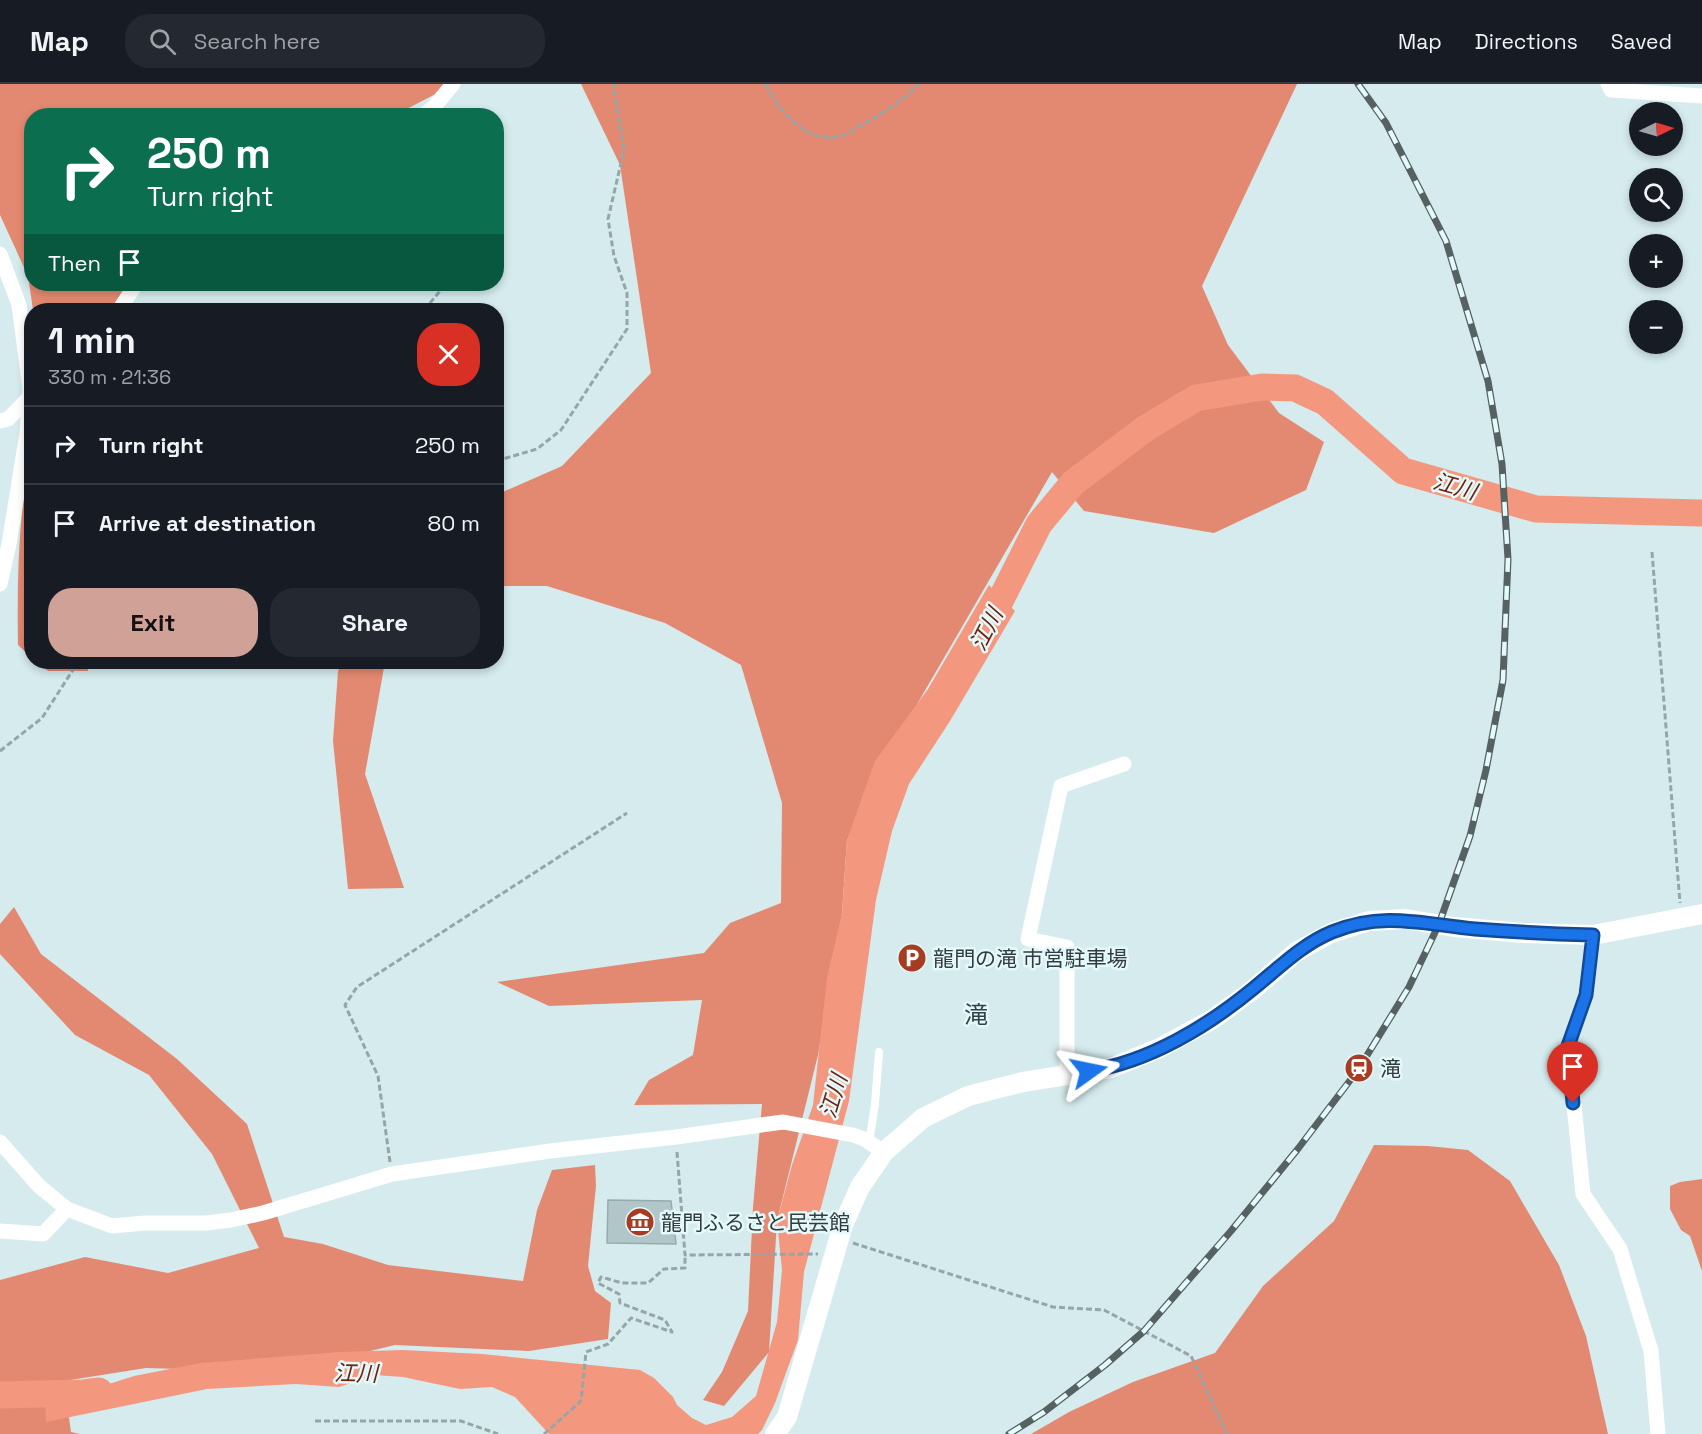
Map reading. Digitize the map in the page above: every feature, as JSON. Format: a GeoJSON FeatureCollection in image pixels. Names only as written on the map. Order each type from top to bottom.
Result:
{"type":"FeatureCollection","features":[{"type":"Feature","properties":{"kind":"street"},"geometry":{"type":"LineString","coordinates":[[433,108],[453,84]]}},
{"type":"Feature","properties":{"kind":"street"},"geometry":{"type":"LineString","coordinates":[[1608,84],[1611,90],[1627,93],[1702,96]]}},
{"type":"Feature","properties":{"kind":"street"},"geometry":{"type":"LineString","coordinates":[[0,254],[18,305],[24,343]]}},
{"type":"Feature","properties":{"kind":"street"},"geometry":{"type":"LineString","coordinates":[[0,421],[8,419],[24,402]]}},
{"type":"Feature","properties":{"kind":"street"},"geometry":{"type":"LineString","coordinates":[[0,584],[24,450]]}},
{"type":"Feature","properties":{"kind":"street"},"geometry":{"type":"LineString","coordinates":[[1067,1075],[1067,947],[1028,939],[1061,786],[1124,764]]}},
{"type":"Feature","properties":{"kind":"street"},"geometry":{"type":"LineString","coordinates":[[775,1434],[787,1417],[839,1238],[877,1148],[923,1118],[968,1096],[1023,1082],[1111,1068],[1160,1048],[1213,1019],[1254,989],[1296,952],[1331,933],[1369,921],[1405,919],[1454,927],[1523,933],[1593,935],[1702,914]]}},
{"type":"Feature","properties":{"kind":"street"},"geometry":{"type":"LineString","coordinates":[[1593,935],[1586,995],[1568,1046],[1583,1194],[1620,1249],[1651,1351],[1658,1434]]}},
{"type":"Feature","properties":{"kind":"street"},"geometry":{"type":"LineString","coordinates":[[0,1142],[39,1186],[67,1209],[112,1226],[145,1223],[206,1223],[263,1213],[355,1183],[392,1174],[550,1151],[783,1122],[853,1135],[877,1148]]}},
{"type":"Feature","properties":{"kind":"street"},"geometry":{"type":"LineString","coordinates":[[0,1231],[43,1234],[67,1209]]}},
{"type":"Feature","properties":{"kind":"lane"},"geometry":{"type":"LineString","coordinates":[[877,1148],[876,1096],[879,1052]]}},
{"type":"Feature","properties":{"kind":"path"},"geometry":{"type":"LineString","coordinates":[[504,459],[537,449],[561,430],[627,329],[627,293],[614,256],[608,219],[624,150],[614,90],[615,84]]}},
{"type":"Feature","properties":{"kind":"path"},"geometry":{"type":"LineString","coordinates":[[766,84],[773,98],[796,125],[823,137],[841,136],[886,111],[919,84]]}},
{"type":"Feature","properties":{"kind":"path"},"geometry":{"type":"LineString","coordinates":[[430,303],[440,291]]}},
{"type":"Feature","properties":{"kind":"path"},"geometry":{"type":"LineString","coordinates":[[1652,552],[1681,918]]}},
{"type":"Feature","properties":{"kind":"path"},"geometry":{"type":"LineString","coordinates":[[0,751],[42,718],[74,669]]}},
{"type":"Feature","properties":{"kind":"path"},"geometry":{"type":"LineString","coordinates":[[392,1174],[378,1076],[345,1005],[357,987],[627,813]]}},
{"type":"Feature","properties":{"kind":"path"},"geometry":{"type":"LineString","coordinates":[[544,1434],[581,1401],[586,1352],[608,1344],[631,1318],[672,1332],[665,1320],[620,1303],[619,1294],[598,1282],[601,1277],[622,1283],[648,1283],[664,1269],[685,1268],[676,1137]]}},
{"type":"Feature","properties":{"kind":"path"},"geometry":{"type":"LineString","coordinates":[[839,1238],[1053,1307],[1104,1310],[1191,1356],[1227,1434]]}},
{"type":"Feature","properties":{"kind":"path"},"geometry":{"type":"LineString","coordinates":[[685,1255],[822,1254]]}},
{"type":"Feature","properties":{"kind":"path"},"geometry":{"type":"LineString","coordinates":[[315,1421],[461,1421],[498,1434]]}},
{"type":"Feature","properties":{"kind":"shaded area"},"geometry":{"type":"Polygon","coordinates":[[[0,84],[455,84],[409,108],[24,108],[24,267],[0,215],[0,84]]]}},
{"type":"Feature","properties":{"kind":"shaded area"},"geometry":{"type":"Polygon","coordinates":[[[581,84],[1297,84],[1202,286],[1228,345],[1279,413],[1324,442],[1306,490],[1214,533],[1084,511],[1052,472],[916,706],[847,840],[842,913],[818,1055],[777,1221],[769,1352],[724,1406],[703,1400],[722,1372],[748,1311],[753,1207],[762,1104],[634,1105],[649,1080],[693,1055],[702,1000],[549,1006],[497,982],[704,953],[730,923],[781,903],[782,803],[741,665],[665,623],[547,586],[504,586],[504,491],[562,466],[651,373],[620,165],[581,84]]]}},
{"type":"Feature","properties":{"kind":"shaded area"},"geometry":{"type":"Polygon","coordinates":[[[30,291],[131,291],[128,303],[32,303],[30,291]]]}},
{"type":"Feature","properties":{"kind":"shaded area"},"geometry":{"type":"Polygon","coordinates":[[[24,500],[24,651],[18,645],[18,572],[24,500]]]}},
{"type":"Feature","properties":{"kind":"shaded area"},"geometry":{"type":"Polygon","coordinates":[[[46,669],[88,669],[88,671],[48,671],[46,669]]]}},
{"type":"Feature","properties":{"kind":"shaded area"},"geometry":{"type":"Polygon","coordinates":[[[339,669],[384,669],[365,774],[404,888],[348,889],[333,741],[339,669]]]}},
{"type":"Feature","properties":{"kind":"shaded area"},"geometry":{"type":"Polygon","coordinates":[[[14,907],[41,954],[177,1059],[247,1124],[284,1237],[323,1244],[388,1265],[523,1281],[537,1210],[552,1170],[595,1165],[596,1186],[588,1266],[595,1291],[611,1303],[608,1339],[529,1351],[395,1345],[284,1372],[146,1368],[64,1381],[71,1432],[80,1434],[0,1434],[0,1280],[85,1257],[168,1273],[259,1248],[212,1154],[149,1075],[75,1035],[0,954],[0,924],[14,907]]]}},
{"type":"Feature","properties":{"kind":"shaded area"},"geometry":{"type":"Polygon","coordinates":[[[1374,1145],[1428,1146],[1468,1150],[1510,1181],[1559,1265],[1586,1336],[1608,1434],[1031,1434],[1069,1412],[1133,1382],[1215,1353],[1263,1286],[1334,1221],[1374,1145]]]}},
{"type":"Feature","properties":{"kind":"shaded area"},"geometry":{"type":"Polygon","coordinates":[[[1702,1179],[1702,1271],[1690,1236],[1681,1230],[1670,1209],[1670,1186],[1702,1179]]]}},
{"type":"Feature","properties":{"kind":"water"},"geometry":{"type":"Polygon","coordinates":[[[989,585],[1015,611],[950,721],[909,784],[892,831],[876,900],[849,1101],[804,1272],[798,1340],[775,1403],[758,1434],[549,1434],[515,1397],[492,1387],[460,1389],[403,1377],[375,1375],[339,1387],[296,1384],[207,1389],[46,1422],[45,1396],[90,1390],[134,1376],[201,1363],[340,1352],[403,1350],[482,1354],[640,1370],[654,1378],[673,1397],[677,1405],[692,1418],[706,1425],[732,1417],[756,1396],[777,1322],[782,1270],[777,1221],[792,1165],[813,1105],[827,978],[842,913],[847,840],[875,761],[928,689],[989,585]]]}},
{"type":"Feature","properties":{"kind":"building","name":"龍門ふるさと民芸館"},"geometry":{"type":"Polygon","coordinates":[[[608,1200],[671,1201],[676,1244],[607,1243],[608,1200]]]}},
{"type":"Feature","properties":{"kind":"waterway","name":"江川"},"geometry":{"type":"LineString","coordinates":[[986,629],[1039,524],[1073,483],[1146,428],[1196,398],[1262,387],[1295,388],[1325,402],[1403,471],[1536,509],[1702,513]]}},
{"type":"Feature","properties":{"kind":"waterway","name":"江川"},"geometry":{"type":"LineString","coordinates":[[0,1395],[99,1391]]}},
{"type":"Feature","properties":{"kind":"railway"},"geometry":{"type":"LineString","coordinates":[[1009,1434],[1044,1412],[1105,1365],[1144,1331],[1231,1231],[1297,1150],[1358,1070],[1409,987],[1439,924],[1470,836],[1486,770],[1503,680],[1508,559],[1502,464],[1488,381],[1446,241],[1386,123],[1358,84]]}},
{"type":"Feature","properties":{"kind":"place","name":"龍門の滝 市営駐車場"},"geometry":{"type":"Point","coordinates":[912,958]}},
{"type":"Feature","properties":{"kind":"place","name":"滝"},"geometry":{"type":"Point","coordinates":[1359,1068]}},
{"type":"Feature","properties":{"kind":"place","name":"龍門ふるさと民芸館"},"geometry":{"type":"Point","coordinates":[640,1222]}},
{"type":"Feature","properties":{"kind":"district","name":"滝"},"geometry":{"type":"Point","coordinates":[976,1014]}},
{"type":"Feature","properties":{"kind":"route"},"geometry":{"type":"LineString","coordinates":[[1089,1071],[1111,1068],[1160,1048],[1213,1019],[1254,989],[1296,952],[1331,933],[1369,921],[1405,919],[1454,927],[1523,933],[1593,935],[1586,995],[1568,1046],[1573,1103]]}}]}
